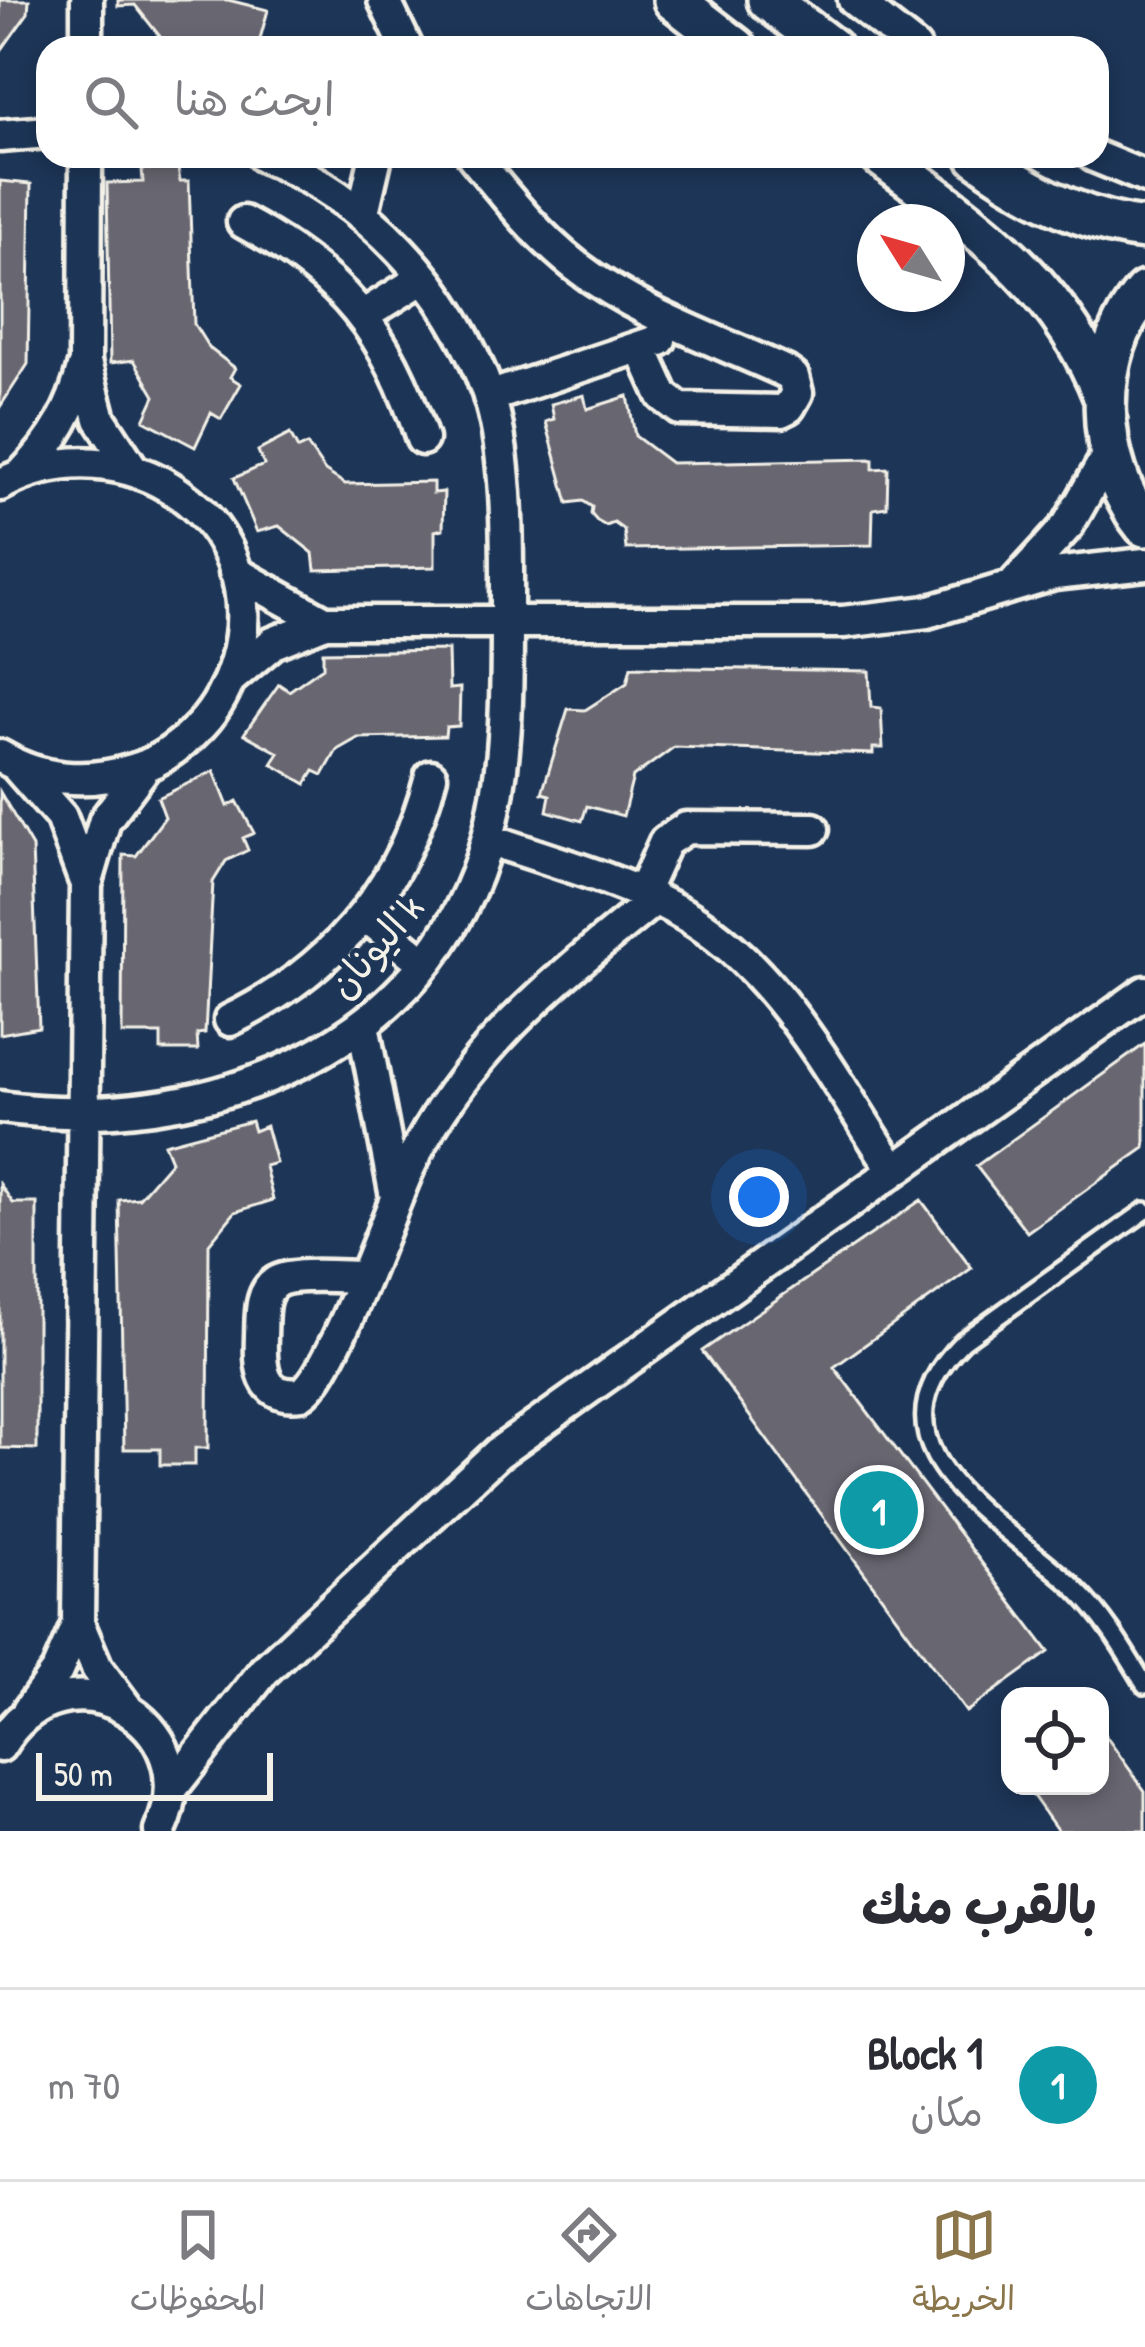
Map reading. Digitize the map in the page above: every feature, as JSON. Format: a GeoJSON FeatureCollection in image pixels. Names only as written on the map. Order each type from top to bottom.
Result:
{"type":"FeatureCollection","features":[{"type":"Feature","properties":{"kind":"street"},"geometry":{"type":"LineString","coordinates":[[87,0],[87,36]]}},
{"type":"Feature","properties":{"kind":"street"},"geometry":{"type":"LineString","coordinates":[[384,0],[400,36]]}},
{"type":"Feature","properties":{"kind":"street"},"geometry":{"type":"LineString","coordinates":[[674,0],[720,36]]}},
{"type":"Feature","properties":{"kind":"street"},"geometry":{"type":"LineString","coordinates":[[768,0],[815,36]]}},
{"type":"Feature","properties":{"kind":"street"},"geometry":{"type":"LineString","coordinates":[[854,0],[900,36]]}},
{"type":"Feature","properties":{"kind":"street"},"geometry":{"type":"LineString","coordinates":[[0,136],[36,133]]}},
{"type":"Feature","properties":{"kind":"street"},"geometry":{"type":"LineString","coordinates":[[1109,162],[1145,177]]}},
{"type":"Feature","properties":{"kind":"street"},"geometry":{"type":"LineString","coordinates":[[86,168],[85,362],[100,419],[132,468]]}},
{"type":"Feature","properties":{"kind":"street","name":"اليونان k"},"geometry":{"type":"LineString","coordinates":[[0,1107],[83,1112],[197,1100],[242,1089],[325,1051],[363,1025],[423,962],[460,906],[488,839],[503,753],[507,622],[505,502],[490,397],[458,329],[422,278],[363,212],[290,168]]}},
{"type":"Feature","properties":{"kind":"street"},"geometry":{"type":"LineString","coordinates":[[363,212],[373,168]]}},
{"type":"Feature","properties":{"kind":"street"},"geometry":{"type":"LineString","coordinates":[[483,168],[573,264],[602,285],[786,372],[796,385],[794,401],[782,411],[680,410],[663,396],[641,346]]}},
{"type":"Feature","properties":{"kind":"street"},"geometry":{"type":"LineString","coordinates":[[897,168],[1023,267],[1082,348],[1105,399]]}},
{"type":"Feature","properties":{"kind":"street"},"geometry":{"type":"LineString","coordinates":[[994,168],[1057,206],[1145,230]]}},
{"type":"Feature","properties":{"kind":"street"},"geometry":{"type":"LineString","coordinates":[[243,222],[308,262],[364,315],[407,390],[422,439]]}},
{"type":"Feature","properties":{"kind":"street"},"geometry":{"type":"LineString","coordinates":[[364,315],[422,278]]}},
{"type":"Feature","properties":{"kind":"street"},"geometry":{"type":"LineString","coordinates":[[1145,292],[1114,348],[1105,399],[1109,453],[1121,487],[1145,526]]}},
{"type":"Feature","properties":{"kind":"street"},"geometry":{"type":"LineString","coordinates":[[490,397],[692,330]]}},
{"type":"Feature","properties":{"kind":"street"},"geometry":{"type":"LineString","coordinates":[[12,478],[57,433],[85,362]]}},
{"type":"Feature","properties":{"kind":"street"},"geometry":{"type":"LineString","coordinates":[[1011,586],[1068,524],[1109,453]]}},
{"type":"Feature","properties":{"kind":"street"},"geometry":{"type":"LineString","coordinates":[[6,760],[45,775],[79,779],[112,777],[145,767],[210,716],[230,680],[240,644],[242,608],[235,572],[220,539],[200,511],[169,485],[132,468],[96,460],[59,462],[12,478]]}},
{"type":"Feature","properties":{"kind":"street"},"geometry":{"type":"LineString","coordinates":[[230,680],[273,643],[325,622],[865,621],[928,611],[1097,567],[1145,564]]}},
{"type":"Feature","properties":{"kind":"street"},"geometry":{"type":"LineString","coordinates":[[235,572],[325,622]]}},
{"type":"Feature","properties":{"kind":"street"},"geometry":{"type":"LineString","coordinates":[[6,760],[61,817],[86,885],[78,1623],[57,1672],[9,1731]]}},
{"type":"Feature","properties":{"kind":"street"},"geometry":{"type":"LineString","coordinates":[[86,885],[105,820],[145,767]]}},
{"type":"Feature","properties":{"kind":"street"},"geometry":{"type":"LineString","coordinates":[[230,1020],[290,986],[331,954],[366,916],[413,835],[430,776]]}},
{"type":"Feature","properties":{"kind":"street"},"geometry":{"type":"LineString","coordinates":[[363,1277],[395,1196],[452,1093],[502,1031],[648,896],[665,842],[686,828],[813,829]]}},
{"type":"Feature","properties":{"kind":"street"},"geometry":{"type":"LineString","coordinates":[[488,839],[648,896],[708,929],[769,984],[894,1170]]}},
{"type":"Feature","properties":{"kind":"street"},"geometry":{"type":"LineString","coordinates":[[366,916],[423,962]]}},
{"type":"Feature","properties":{"kind":"street"},"geometry":{"type":"LineString","coordinates":[[172,1788],[265,1671],[482,1466],[567,1400],[1145,992]]}},
{"type":"Feature","properties":{"kind":"street"},"geometry":{"type":"LineString","coordinates":[[363,1025],[395,1196]]}},
{"type":"Feature","properties":{"kind":"street"},"geometry":{"type":"LineString","coordinates":[[78,1623],[97,1668],[126,1707],[152,1731],[169,1762],[172,1788],[160,1831]]}},
{"type":"Feature","properties":{"kind":"street"},"geometry":{"type":"LineString","coordinates":[[9,1731],[49,1702],[75,1696],[126,1707]]}},
{"type":"Feature","properties":{"kind":"lane"},"geometry":{"type":"LineString","coordinates":[[1145,1211],[963,1341],[939,1370],[927,1422],[934,1458],[955,1488],[1079,1592],[1113,1632],[1145,1684]]}},
{"type":"Feature","properties":{"kind":"building"},"geometry":{"type":"Polygon","coordinates":[[[0,0],[29,0],[28,13],[0,52],[0,0]]]}},
{"type":"Feature","properties":{"kind":"building"},"geometry":{"type":"Polygon","coordinates":[[[118,0],[228,0],[268,10],[261,36],[160,36],[135,5],[118,6],[118,0]]]}},
{"type":"Feature","properties":{"kind":"building"},"geometry":{"type":"Polygon","coordinates":[[[178,168],[180,181],[189,181],[194,324],[209,348],[235,368],[230,377],[241,384],[221,419],[211,413],[195,447],[144,420],[155,396],[134,360],[110,363],[107,183],[143,182],[142,169],[178,168]]]}},
{"type":"Feature","properties":{"kind":"building"},"geometry":{"type":"Polygon","coordinates":[[[0,181],[31,184],[28,364],[0,407],[0,181]]]}},
{"type":"Feature","properties":{"kind":"building"},"geometry":{"type":"Polygon","coordinates":[[[584,395],[587,409],[628,396],[635,436],[671,463],[873,459],[873,469],[888,468],[887,507],[873,509],[872,545],[626,549],[624,530],[597,521],[592,507],[583,501],[568,503],[546,422],[554,419],[551,404],[584,395]]]}},
{"type":"Feature","properties":{"kind":"building"},"geometry":{"type":"Polygon","coordinates":[[[290,434],[298,449],[307,445],[325,471],[345,484],[433,482],[433,493],[444,492],[443,529],[435,531],[435,567],[315,570],[313,553],[279,526],[257,532],[234,478],[264,465],[258,451],[290,434]]]}},
{"type":"Feature","properties":{"kind":"building"},"geometry":{"type":"Polygon","coordinates":[[[448,650],[449,689],[460,688],[459,726],[446,727],[445,736],[358,738],[337,750],[323,775],[314,771],[306,784],[272,764],[279,753],[244,734],[279,684],[289,691],[323,667],[323,652],[448,650]]]}},
{"type":"Feature","properties":{"kind":"building"},"geometry":{"type":"Polygon","coordinates":[[[631,667],[869,671],[871,707],[881,708],[883,748],[873,748],[873,754],[674,747],[633,777],[623,816],[587,806],[582,821],[547,811],[550,795],[542,793],[568,709],[585,710],[627,683],[631,667]]]}},
{"type":"Feature","properties":{"kind":"building"},"geometry":{"type":"Polygon","coordinates":[[[214,771],[228,806],[237,801],[254,833],[243,838],[248,850],[226,861],[213,882],[205,1033],[197,1034],[198,1050],[161,1050],[161,1034],[122,1034],[123,855],[136,856],[165,817],[158,798],[214,771]]]}},
{"type":"Feature","properties":{"kind":"building"},"geometry":{"type":"Polygon","coordinates":[[[0,792],[32,847],[39,1027],[0,1034],[0,792]]]}},
{"type":"Feature","properties":{"kind":"building"},"geometry":{"type":"Polygon","coordinates":[[[1145,1044],[1145,1148],[1027,1232],[976,1166],[1145,1044]]]}},
{"type":"Feature","properties":{"kind":"building"},"geometry":{"type":"Polygon","coordinates":[[[251,1121],[254,1131],[266,1126],[276,1163],[265,1166],[273,1200],[235,1212],[209,1244],[208,1448],[195,1448],[195,1465],[160,1465],[160,1449],[124,1449],[119,1200],[139,1198],[171,1161],[164,1144],[251,1121]]]}},
{"type":"Feature","properties":{"kind":"building"},"geometry":{"type":"Polygon","coordinates":[[[0,1184],[13,1203],[37,1203],[37,1449],[0,1448],[0,1184]]]}},
{"type":"Feature","properties":{"kind":"building"},"geometry":{"type":"Polygon","coordinates":[[[921,1200],[972,1268],[834,1367],[1049,1652],[966,1712],[702,1351],[921,1200]]]}},
{"type":"Feature","properties":{"kind":"building"},"geometry":{"type":"Polygon","coordinates":[[[1109,1741],[1145,1791],[1145,1831],[1058,1831],[1032,1795],[1109,1795],[1109,1741]]]}},
{"type":"Feature","properties":{"kind":"place","name":"Block 1"},"geometry":{"type":"Point","coordinates":[879,1510]}}]}
